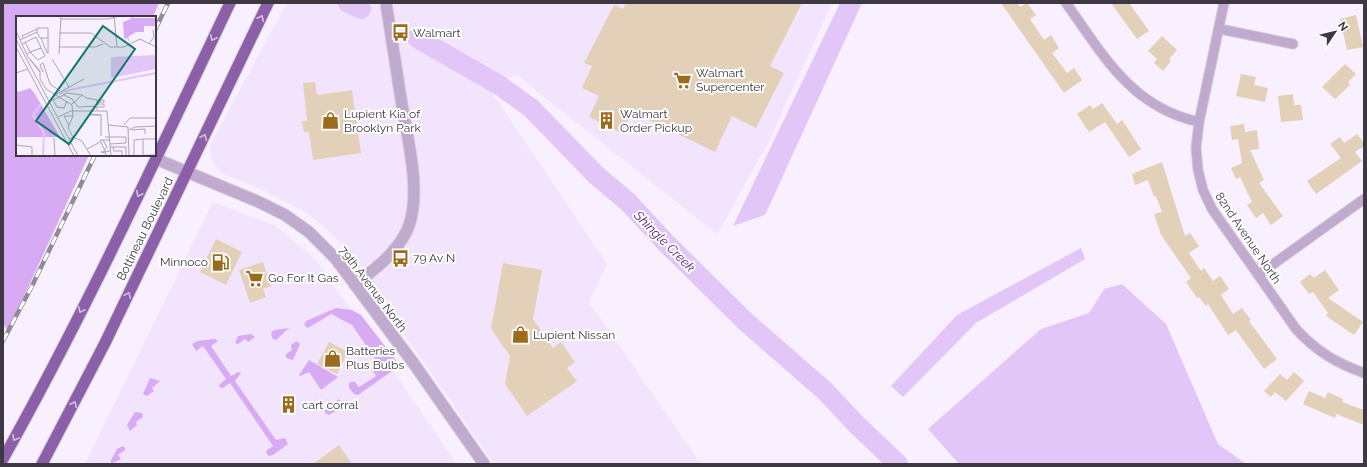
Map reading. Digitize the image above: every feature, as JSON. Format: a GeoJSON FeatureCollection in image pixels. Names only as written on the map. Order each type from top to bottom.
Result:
{"type":"FeatureCollection","features":[{"type":"Feature","properties":{"kind":"highway","name":"Bottineau Boulevard"},"geometry":{"type":"LineString","coordinates":[[3,459],[57,360],[156,159],[230,3]]}},
{"type":"Feature","properties":{"kind":"highway","name":"Bottineau Boulevard"},"geometry":{"type":"LineString","coordinates":[[42,464],[105,343],[268,3]]}},
{"type":"Feature","properties":{"kind":"street"},"geometry":{"type":"LineString","coordinates":[[354,285],[384,261],[400,242],[411,219],[414,198],[411,159],[386,3]]}},
{"type":"Feature","properties":{"kind":"street"},"geometry":{"type":"LineString","coordinates":[[1066,3],[1110,64],[1135,91],[1158,108],[1182,118],[1199,122]]}},
{"type":"Feature","properties":{"kind":"street","name":"82nd Avenue North"},"geometry":{"type":"LineString","coordinates":[[1224,3],[1220,29],[1199,122],[1196,148],[1198,170],[1203,190],[1212,209],[1296,329],[1309,343],[1325,356],[1364,373]]}},
{"type":"Feature","properties":{"kind":"street"},"geometry":{"type":"LineString","coordinates":[[1220,29],[1293,44]]}},
{"type":"Feature","properties":{"kind":"street","name":"79th Avenue North"},"geometry":{"type":"LineString","coordinates":[[156,159],[259,202],[285,215],[310,232],[336,259],[414,364],[484,464]]}},
{"type":"Feature","properties":{"kind":"street"},"geometry":{"type":"LineString","coordinates":[[1258,275],[1364,199]]}},
{"type":"Feature","properties":{"kind":"shaded area"},"geometry":{"type":"Polygon","coordinates":[[[3,3],[159,3],[153,16],[16,16],[16,156],[89,156],[8,331],[3,324],[3,3]]]}},
{"type":"Feature","properties":{"kind":"shaded area"},"geometry":{"type":"Polygon","coordinates":[[[287,3],[832,3],[769,141],[717,234],[515,74],[491,91],[607,264],[589,302],[701,464],[494,464],[342,244],[309,214],[261,189],[221,173],[212,160],[210,145],[287,3]]]}},
{"type":"Feature","properties":{"kind":"shaded area"},"geometry":{"type":"Polygon","coordinates":[[[840,3],[862,3],[765,215],[733,226],[840,3]]]}},
{"type":"Feature","properties":{"kind":"shaded area"},"geometry":{"type":"Polygon","coordinates":[[[213,202],[276,226],[316,260],[457,464],[85,464],[213,202]]]}},
{"type":"Feature","properties":{"kind":"shaded area"},"geometry":{"type":"Polygon","coordinates":[[[1081,248],[1085,259],[976,323],[903,397],[891,386],[957,315],[1081,248]]]}},
{"type":"Feature","properties":{"kind":"shaded area"},"geometry":{"type":"Polygon","coordinates":[[[1122,284],[1166,324],[1218,444],[1246,464],[959,464],[928,429],[1041,329],[1089,313],[1104,289],[1122,284]]]}},
{"type":"Feature","properties":{"kind":"shaded area"},"geometry":{"type":"Polygon","coordinates":[[[336,308],[352,310],[361,315],[398,363],[395,369],[358,395],[354,394],[349,388],[349,383],[354,381],[359,387],[376,376],[371,368],[378,363],[352,325],[331,314],[308,328],[304,325],[306,321],[336,308]]]}},
{"type":"Feature","properties":{"kind":"shaded area"},"geometry":{"type":"Polygon","coordinates":[[[289,328],[276,340],[273,339],[271,333],[274,330],[289,328]]]}},
{"type":"Feature","properties":{"kind":"shaded area"},"geometry":{"type":"Polygon","coordinates":[[[251,334],[255,337],[248,342],[245,339],[238,344],[235,343],[238,336],[251,334]]]}},
{"type":"Feature","properties":{"kind":"shaded area"},"geometry":{"type":"Polygon","coordinates":[[[215,339],[218,341],[211,346],[231,376],[238,372],[241,373],[235,381],[276,440],[285,438],[288,444],[273,455],[269,456],[266,453],[267,450],[273,446],[230,383],[223,388],[219,387],[220,384],[226,379],[203,346],[196,351],[192,344],[197,341],[215,339]]]}},
{"type":"Feature","properties":{"kind":"shaded area"},"geometry":{"type":"Polygon","coordinates":[[[297,341],[300,344],[293,360],[286,358],[286,354],[292,350],[291,345],[297,341]]]}},
{"type":"Feature","properties":{"kind":"shaded area"},"geometry":{"type":"Polygon","coordinates":[[[309,360],[338,377],[321,390],[309,372],[300,376],[299,375],[309,360]]]}},
{"type":"Feature","properties":{"kind":"shaded area"},"geometry":{"type":"Polygon","coordinates":[[[150,378],[160,381],[152,388],[154,391],[147,396],[143,394],[150,378]]]}},
{"type":"Feature","properties":{"kind":"shaded area"},"geometry":{"type":"Polygon","coordinates":[[[339,399],[342,403],[342,407],[329,415],[325,413],[325,410],[339,399]]]}},
{"type":"Feature","properties":{"kind":"shaded area"},"geometry":{"type":"Polygon","coordinates":[[[135,412],[142,413],[143,417],[136,422],[137,425],[130,431],[127,425],[135,412]]]}},
{"type":"Feature","properties":{"kind":"shaded area"},"geometry":{"type":"Polygon","coordinates":[[[123,446],[125,450],[118,455],[121,459],[111,464],[111,460],[117,449],[123,446]]]}},
{"type":"Feature","properties":{"kind":"building","name":"Walmart Supercenter"},"geometry":{"type":"Polygon","coordinates":[[[626,3],[802,3],[770,66],[784,73],[756,128],[732,116],[715,152],[632,112],[622,133],[589,117],[599,96],[582,88],[592,66],[584,63],[614,5],[623,9],[626,3]]]}},
{"type":"Feature","properties":{"kind":"building"},"geometry":{"type":"Polygon","coordinates":[[[1001,3],[1017,3],[1020,7],[1027,3],[1036,15],[1030,19],[1044,40],[1051,35],[1059,48],[1052,53],[1067,73],[1074,68],[1082,80],[1064,93],[1001,3]]]}},
{"type":"Feature","properties":{"kind":"building"},"geometry":{"type":"Polygon","coordinates":[[[1111,3],[1129,3],[1149,31],[1137,39],[1111,3]]]}},
{"type":"Feature","properties":{"kind":"building"},"geometry":{"type":"Polygon","coordinates":[[[1356,15],[1363,47],[1347,50],[1340,19],[1356,15]]]}},
{"type":"Feature","properties":{"kind":"building"},"geometry":{"type":"Polygon","coordinates":[[[1162,36],[1177,50],[1169,59],[1171,61],[1163,71],[1154,63],[1157,59],[1148,51],[1162,36]]]}},
{"type":"Feature","properties":{"kind":"building"},"geometry":{"type":"Polygon","coordinates":[[[1345,64],[1356,74],[1348,82],[1350,85],[1335,99],[1322,87],[1345,64]]]}},
{"type":"Feature","properties":{"kind":"building"},"geometry":{"type":"Polygon","coordinates":[[[1241,74],[1256,77],[1254,85],[1268,88],[1265,102],[1236,96],[1241,74]]]}},
{"type":"Feature","properties":{"kind":"building","name":"Lupient Kia of Brooklyn Park"},"geometry":{"type":"Polygon","coordinates":[[[315,82],[317,95],[352,90],[361,153],[313,160],[309,132],[304,132],[302,121],[307,121],[303,83],[315,82]]]}},
{"type":"Feature","properties":{"kind":"building"},"geometry":{"type":"Polygon","coordinates":[[[1293,94],[1294,105],[1301,105],[1303,120],[1281,122],[1278,96],[1293,94]]]}},
{"type":"Feature","properties":{"kind":"building"},"geometry":{"type":"Polygon","coordinates":[[[1102,103],[1117,124],[1122,120],[1141,149],[1129,157],[1105,122],[1089,132],[1077,114],[1090,105],[1093,109],[1102,103]]]}},
{"type":"Feature","properties":{"kind":"building"},"geometry":{"type":"Polygon","coordinates":[[[1244,124],[1245,132],[1257,130],[1259,149],[1250,150],[1264,180],[1259,183],[1283,216],[1271,225],[1263,213],[1256,218],[1247,205],[1252,202],[1240,177],[1236,179],[1231,168],[1242,163],[1238,139],[1232,140],[1230,126],[1244,124]]]}},
{"type":"Feature","properties":{"kind":"building"},"geometry":{"type":"Polygon","coordinates":[[[1357,134],[1364,143],[1364,146],[1355,152],[1362,161],[1316,194],[1307,181],[1341,158],[1330,144],[1340,137],[1344,143],[1357,134]]]}},
{"type":"Feature","properties":{"kind":"building"},"geometry":{"type":"Polygon","coordinates":[[[1162,162],[1185,236],[1190,233],[1199,246],[1189,253],[1201,271],[1204,268],[1213,281],[1220,276],[1229,289],[1221,295],[1233,314],[1242,308],[1251,320],[1249,321],[1277,359],[1264,369],[1236,330],[1228,335],[1208,304],[1206,306],[1199,297],[1197,298],[1186,282],[1191,278],[1161,235],[1154,214],[1162,212],[1156,196],[1154,197],[1148,180],[1135,185],[1132,174],[1162,162]]]}},
{"type":"Feature","properties":{"kind":"building","name":"Minnoco"},"geometry":{"type":"Polygon","coordinates":[[[216,239],[242,252],[226,285],[200,272],[216,239]]]}},
{"type":"Feature","properties":{"kind":"building","name":"Go For It Gas"},"geometry":{"type":"Polygon","coordinates":[[[263,262],[271,286],[263,289],[266,297],[250,303],[239,270],[263,262]]]}},
{"type":"Feature","properties":{"kind":"building","name":"Lupient Nissan"},"geometry":{"type":"Polygon","coordinates":[[[503,263],[542,270],[533,319],[553,348],[561,342],[575,362],[567,368],[577,381],[527,416],[505,384],[510,356],[491,329],[503,263]]]}},
{"type":"Feature","properties":{"kind":"building"},"geometry":{"type":"Polygon","coordinates":[[[1325,270],[1339,290],[1328,298],[1363,322],[1354,335],[1326,316],[1328,313],[1313,292],[1309,294],[1300,282],[1310,274],[1314,278],[1325,270]]]}},
{"type":"Feature","properties":{"kind":"building","name":"Batteries Plus Bulbs"},"geometry":{"type":"Polygon","coordinates":[[[329,342],[348,352],[337,374],[317,364],[329,342]]]}},
{"type":"Feature","properties":{"kind":"building"},"geometry":{"type":"Polygon","coordinates":[[[1294,372],[1304,381],[1286,401],[1275,392],[1271,397],[1264,391],[1280,374],[1287,380],[1294,372]]]}},
{"type":"Feature","properties":{"kind":"building"},"geometry":{"type":"Polygon","coordinates":[[[1309,391],[1325,398],[1328,392],[1343,399],[1342,402],[1364,410],[1364,425],[1336,414],[1335,418],[1303,404],[1309,391]]]}},
{"type":"Feature","properties":{"kind":"building"},"geometry":{"type":"Polygon","coordinates":[[[339,445],[352,464],[313,464],[339,445]]]}},
{"type":"Feature","properties":{"kind":"waterway","name":"Shingle Creek"},"geometry":{"type":"LineString","coordinates":[[348,3],[361,9]]}},
{"type":"Feature","properties":{"kind":"waterway","name":"Shingle Creek"},"geometry":{"type":"LineString","coordinates":[[417,38],[499,85],[531,108],[596,175],[628,202],[666,243],[746,322],[824,390],[857,425],[898,464]]}},
{"type":"Feature","properties":{"kind":"railway"},"geometry":{"type":"LineString","coordinates":[[156,28],[168,3]]}},
{"type":"Feature","properties":{"kind":"railway"},"geometry":{"type":"LineString","coordinates":[[3,341],[32,286],[95,156]]}},
{"type":"Feature","properties":{"kind":"place","name":"Walmart"},"geometry":{"type":"Point","coordinates":[400,33]}},
{"type":"Feature","properties":{"kind":"place","name":"Walmart Supercenter"},"geometry":{"type":"Point","coordinates":[683,80]}},
{"type":"Feature","properties":{"kind":"place","name":"Lupient Kia of Brooklyn Park"},"geometry":{"type":"Point","coordinates":[331,121]}},
{"type":"Feature","properties":{"kind":"place","name":"Walmart Order Pickup"},"geometry":{"type":"Point","coordinates":[607,121]}},
{"type":"Feature","properties":{"kind":"place","name":"79 Av N"},"geometry":{"type":"Point","coordinates":[400,258]}},
{"type":"Feature","properties":{"kind":"place","name":"Minnoco"},"geometry":{"type":"Point","coordinates":[221,262]}},
{"type":"Feature","properties":{"kind":"place","name":"Go For It Gas"},"geometry":{"type":"Point","coordinates":[255,278]}},
{"type":"Feature","properties":{"kind":"place","name":"Lupient Nissan"},"geometry":{"type":"Point","coordinates":[520,335]}},
{"type":"Feature","properties":{"kind":"place","name":"Batteries Plus Bulbs"},"geometry":{"type":"Point","coordinates":[333,358]}},
{"type":"Feature","properties":{"kind":"place","name":"cart corral"},"geometry":{"type":"Point","coordinates":[289,405]}}]}
